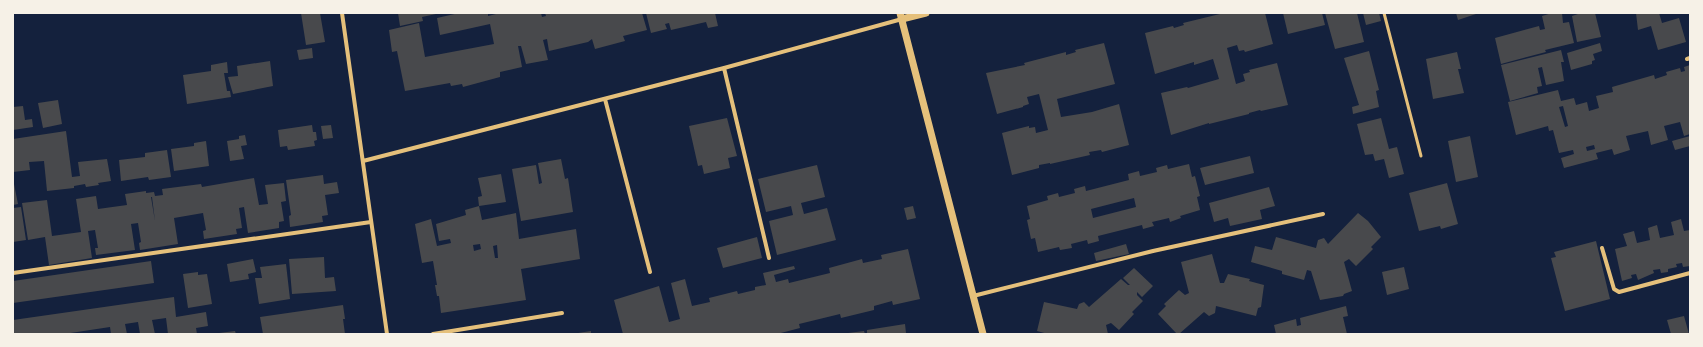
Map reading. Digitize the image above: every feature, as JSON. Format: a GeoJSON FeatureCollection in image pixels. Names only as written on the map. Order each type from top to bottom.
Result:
{"type":"FeatureCollection","features":[{"type":"Feature","properties":{"kind":"street"},"geometry":{"type":"LineString","coordinates":[[342,13],[387,334]]}},
{"type":"Feature","properties":{"kind":"street"},"geometry":{"type":"LineString","coordinates":[[363,161],[724,68],[901,16],[926,13]]}},
{"type":"Feature","properties":{"kind":"street"},"geometry":{"type":"LineString","coordinates":[[901,16],[983,334]]}},
{"type":"Feature","properties":{"kind":"street"},"geometry":{"type":"LineString","coordinates":[[724,68],[769,258]]}},
{"type":"Feature","properties":{"kind":"street"},"geometry":{"type":"LineString","coordinates":[[605,99],[650,272]]}},
{"type":"Feature","properties":{"kind":"street"},"geometry":{"type":"LineString","coordinates":[[973,296],[1153,251],[1323,214]]}},
{"type":"Feature","properties":{"kind":"street"},"geometry":{"type":"LineString","coordinates":[[13,273],[371,222]]}},
{"type":"Feature","properties":{"kind":"street"},"geometry":{"type":"LineString","coordinates":[[1602,248],[1614,290],[1619,292],[1690,273]]}},
{"type":"Feature","properties":{"kind":"street"},"geometry":{"type":"LineString","coordinates":[[433,334],[562,313]]}},
{"type":"Feature","properties":{"kind":"lane"},"geometry":{"type":"LineString","coordinates":[[1384,13],[1421,156]]}},
{"type":"Feature","properties":{"kind":"building"},"geometry":{"type":"Polygon","coordinates":[[[301,13],[320,13],[325,42],[306,45],[301,13]]]}},
{"type":"Feature","properties":{"kind":"building"},"geometry":{"type":"Polygon","coordinates":[[[398,13],[436,14],[422,17],[423,21],[400,26],[398,13]]]}},
{"type":"Feature","properties":{"kind":"building"},"geometry":{"type":"Polygon","coordinates":[[[459,13],[488,13],[488,16],[500,13],[541,13],[542,17],[546,16],[545,13],[642,13],[647,30],[623,36],[625,41],[595,49],[592,39],[588,42],[549,51],[547,39],[543,40],[548,60],[526,64],[521,46],[518,46],[522,67],[500,72],[500,77],[463,87],[462,84],[451,86],[450,83],[405,91],[397,51],[392,52],[389,30],[419,23],[425,57],[494,44],[490,24],[440,35],[437,18],[459,13]]]}},
{"type":"Feature","properties":{"kind":"building"},"geometry":{"type":"Polygon","coordinates":[[[646,13],[715,13],[718,26],[708,28],[706,22],[671,30],[669,23],[665,24],[667,29],[651,33],[646,13]]]}},
{"type":"Feature","properties":{"kind":"building"},"geometry":{"type":"Polygon","coordinates":[[[1224,13],[1265,13],[1273,44],[1245,52],[1244,50],[1239,51],[1237,45],[1227,48],[1236,84],[1245,81],[1243,74],[1250,72],[1249,70],[1277,63],[1288,105],[1260,110],[1209,123],[1171,135],[1161,93],[1188,88],[1219,79],[1213,59],[1194,65],[1194,62],[1155,74],[1145,33],[1173,26],[1174,28],[1184,25],[1183,23],[1224,13]]]}},
{"type":"Feature","properties":{"kind":"building"},"geometry":{"type":"Polygon","coordinates":[[[1283,13],[1322,13],[1325,25],[1288,34],[1283,13]]]}},
{"type":"Feature","properties":{"kind":"building"},"geometry":{"type":"Polygon","coordinates":[[[1325,13],[1357,13],[1364,42],[1335,49],[1325,13]]]}},
{"type":"Feature","properties":{"kind":"building"},"geometry":{"type":"Polygon","coordinates":[[[1363,13],[1379,13],[1381,21],[1366,25],[1363,13]]]}},
{"type":"Feature","properties":{"kind":"building"},"geometry":{"type":"Polygon","coordinates":[[[1456,13],[1479,13],[1458,20],[1456,13]]]}},
{"type":"Feature","properties":{"kind":"building"},"geometry":{"type":"Polygon","coordinates":[[[1552,13],[1562,13],[1563,23],[1569,22],[1574,43],[1545,50],[1546,52],[1501,64],[1495,38],[1539,26],[1540,30],[1545,29],[1542,16],[1552,13]]]}},
{"type":"Feature","properties":{"kind":"building"},"geometry":{"type":"Polygon","coordinates":[[[1581,13],[1595,13],[1601,37],[1577,42],[1572,16],[1581,13]]]}},
{"type":"Feature","properties":{"kind":"building"},"geometry":{"type":"Polygon","coordinates":[[[1636,13],[1659,13],[1662,23],[1679,18],[1686,42],[1658,50],[1651,26],[1638,30],[1636,13]]]}},
{"type":"Feature","properties":{"kind":"building"},"geometry":{"type":"Polygon","coordinates":[[[1104,43],[1115,84],[1057,99],[1061,117],[1092,112],[1119,104],[1129,145],[1102,152],[1101,150],[1089,152],[1090,155],[1039,165],[1039,168],[1012,175],[1002,133],[1029,126],[1029,128],[1035,127],[1036,133],[1048,130],[1039,94],[1027,97],[1029,104],[1023,107],[997,114],[986,73],[1025,65],[1024,63],[1066,52],[1066,55],[1076,52],[1075,50],[1104,43]]]}},
{"type":"Feature","properties":{"kind":"building"},"geometry":{"type":"Polygon","coordinates":[[[1600,43],[1602,51],[1593,54],[1595,60],[1592,61],[1592,64],[1571,70],[1567,53],[1600,43]]]}},
{"type":"Feature","properties":{"kind":"building"},"geometry":{"type":"Polygon","coordinates":[[[312,48],[313,58],[299,60],[297,50],[312,48]]]}},
{"type":"Feature","properties":{"kind":"building"},"geometry":{"type":"Polygon","coordinates":[[[1561,50],[1564,62],[1561,62],[1564,81],[1546,85],[1542,67],[1538,68],[1542,86],[1537,87],[1538,93],[1510,101],[1501,65],[1561,50]]]}},
{"type":"Feature","properties":{"kind":"building"},"geometry":{"type":"Polygon","coordinates":[[[1369,51],[1379,90],[1376,91],[1379,107],[1353,114],[1352,107],[1359,105],[1344,58],[1369,51]]]}},
{"type":"Feature","properties":{"kind":"building"},"geometry":{"type":"Polygon","coordinates":[[[1457,52],[1461,69],[1458,69],[1464,93],[1433,99],[1426,59],[1457,52]]]}},
{"type":"Feature","properties":{"kind":"building"},"geometry":{"type":"Polygon","coordinates":[[[270,61],[273,86],[233,94],[228,77],[238,76],[237,66],[270,61]]]}},
{"type":"Feature","properties":{"kind":"building"},"geometry":{"type":"Polygon","coordinates":[[[227,62],[228,73],[224,73],[227,91],[230,91],[231,97],[187,104],[183,75],[211,71],[211,65],[227,62]]]}},
{"type":"Feature","properties":{"kind":"building"},"geometry":{"type":"Polygon","coordinates":[[[1690,65],[1690,134],[1684,136],[1680,122],[1664,126],[1668,140],[1651,145],[1648,131],[1626,136],[1630,150],[1614,155],[1612,149],[1596,153],[1598,159],[1564,168],[1561,158],[1574,154],[1573,150],[1559,153],[1553,130],[1549,131],[1548,126],[1516,135],[1508,102],[1558,90],[1561,101],[1574,98],[1576,105],[1587,102],[1589,111],[1599,108],[1596,96],[1613,92],[1612,87],[1654,75],[1655,79],[1667,75],[1666,72],[1680,68],[1681,72],[1685,71],[1684,67],[1690,65]],[[1563,106],[1559,107],[1565,127],[1568,126],[1563,106]],[[1594,145],[1586,147],[1587,151],[1595,149],[1594,145]]]}},
{"type":"Feature","properties":{"kind":"building"},"geometry":{"type":"Polygon","coordinates":[[[58,100],[62,124],[43,128],[38,103],[58,100]]]}},
{"type":"Feature","properties":{"kind":"building"},"geometry":{"type":"Polygon","coordinates":[[[23,106],[25,120],[32,119],[33,127],[13,130],[13,107],[23,106]]]}},
{"type":"Feature","properties":{"kind":"building"},"geometry":{"type":"Polygon","coordinates":[[[727,118],[737,156],[728,158],[730,168],[704,174],[702,165],[698,166],[689,126],[727,118]]]}},
{"type":"Feature","properties":{"kind":"building"},"geometry":{"type":"Polygon","coordinates":[[[1381,118],[1389,149],[1397,147],[1404,174],[1389,178],[1384,159],[1375,161],[1373,154],[1365,155],[1357,124],[1381,118]]]}},
{"type":"Feature","properties":{"kind":"building"},"geometry":{"type":"Polygon","coordinates":[[[312,125],[313,132],[316,132],[317,140],[314,141],[315,146],[288,150],[287,146],[280,147],[278,130],[312,125]]]}},
{"type":"Feature","properties":{"kind":"building"},"geometry":{"type":"Polygon","coordinates":[[[331,125],[333,138],[323,139],[321,126],[331,125]]]}},
{"type":"Feature","properties":{"kind":"building"},"geometry":{"type":"Polygon","coordinates":[[[66,131],[72,177],[80,176],[78,162],[107,159],[111,181],[98,183],[99,185],[86,187],[85,184],[74,186],[74,188],[47,191],[44,161],[29,162],[30,170],[13,172],[13,139],[66,131]]]}},
{"type":"Feature","properties":{"kind":"building"},"geometry":{"type":"Polygon","coordinates":[[[245,135],[247,145],[241,146],[244,159],[230,161],[227,141],[239,139],[239,136],[245,135]]]}},
{"type":"Feature","properties":{"kind":"building"},"geometry":{"type":"Polygon","coordinates":[[[1470,136],[1478,177],[1456,182],[1448,141],[1470,136]]]}},
{"type":"Feature","properties":{"kind":"building"},"geometry":{"type":"Polygon","coordinates":[[[1690,136],[1690,146],[1675,150],[1672,141],[1690,136]]]}},
{"type":"Feature","properties":{"kind":"building"},"geometry":{"type":"Polygon","coordinates":[[[206,141],[209,166],[174,171],[171,149],[194,146],[194,143],[206,141]]]}},
{"type":"Feature","properties":{"kind":"building"},"geometry":{"type":"Polygon","coordinates":[[[167,150],[171,177],[149,180],[148,177],[121,181],[119,160],[145,157],[145,153],[167,150]]]}},
{"type":"Feature","properties":{"kind":"building"},"geometry":{"type":"Polygon","coordinates":[[[1250,156],[1254,173],[1205,185],[1200,168],[1250,156]]]}},
{"type":"Feature","properties":{"kind":"building"},"geometry":{"type":"Polygon","coordinates":[[[561,159],[565,179],[568,178],[573,212],[521,221],[512,169],[536,165],[539,184],[542,183],[538,163],[561,159]]]}},
{"type":"Feature","properties":{"kind":"building"},"geometry":{"type":"Polygon","coordinates":[[[1189,164],[1192,177],[1195,176],[1200,196],[1197,197],[1200,210],[1180,216],[1181,218],[1170,222],[1169,218],[1152,222],[1154,226],[1143,229],[1142,225],[1098,236],[1099,241],[1088,244],[1087,240],[1071,244],[1072,248],[1060,250],[1059,247],[1038,252],[1035,238],[1031,239],[1027,220],[1030,219],[1027,206],[1048,200],[1047,196],[1058,193],[1059,197],[1075,193],[1074,189],[1085,186],[1086,191],[1129,180],[1128,174],[1139,171],[1140,176],[1157,172],[1156,168],[1167,165],[1168,169],[1189,164]],[[1134,198],[1091,209],[1093,218],[1136,207],[1134,198]]]}},
{"type":"Feature","properties":{"kind":"building"},"geometry":{"type":"Polygon","coordinates":[[[817,165],[825,197],[801,203],[804,214],[827,208],[836,240],[777,255],[769,221],[793,215],[791,206],[766,212],[758,179],[817,165]]]}},
{"type":"Feature","properties":{"kind":"building"},"geometry":{"type":"Polygon","coordinates":[[[501,174],[506,202],[479,206],[478,197],[482,196],[478,178],[501,174]]]}},
{"type":"Feature","properties":{"kind":"building"},"geometry":{"type":"Polygon","coordinates":[[[323,175],[324,184],[337,182],[339,193],[325,195],[328,215],[322,216],[323,222],[290,227],[289,216],[291,215],[286,180],[323,175]]]}},
{"type":"Feature","properties":{"kind":"building"},"geometry":{"type":"Polygon","coordinates":[[[254,178],[259,205],[268,204],[265,185],[284,183],[286,201],[281,202],[284,221],[279,222],[279,228],[248,233],[244,207],[239,208],[242,228],[236,229],[237,234],[204,239],[203,231],[206,230],[203,213],[174,218],[178,244],[140,250],[139,243],[141,242],[138,223],[131,224],[135,250],[96,255],[95,248],[98,248],[95,230],[88,231],[92,258],[49,265],[45,237],[28,240],[22,203],[47,200],[52,236],[81,232],[76,199],[96,196],[98,209],[127,205],[125,194],[146,191],[146,193],[154,192],[155,196],[163,195],[162,189],[201,184],[202,187],[254,178]],[[151,197],[155,221],[152,197],[151,197]]]}},
{"type":"Feature","properties":{"kind":"building"},"geometry":{"type":"Polygon","coordinates":[[[13,179],[18,204],[13,205],[13,179]]]}},
{"type":"Feature","properties":{"kind":"building"},"geometry":{"type":"Polygon","coordinates":[[[1447,183],[1458,224],[1441,229],[1440,226],[1419,231],[1409,193],[1447,183]]]}},
{"type":"Feature","properties":{"kind":"building"},"geometry":{"type":"Polygon","coordinates":[[[1269,187],[1275,206],[1260,210],[1262,219],[1230,226],[1228,218],[1214,222],[1209,203],[1269,187]]]}},
{"type":"Feature","properties":{"kind":"building"},"geometry":{"type":"Polygon","coordinates":[[[479,206],[482,220],[516,213],[519,239],[576,229],[580,259],[521,269],[526,300],[441,313],[439,296],[437,296],[435,285],[437,285],[433,261],[422,263],[415,224],[431,219],[437,246],[451,243],[450,239],[439,241],[436,224],[466,215],[465,210],[479,206]],[[480,244],[473,245],[474,251],[481,249],[480,244]],[[497,245],[493,246],[495,258],[498,258],[497,245]]]}},
{"type":"Feature","properties":{"kind":"building"},"geometry":{"type":"Polygon","coordinates":[[[913,206],[916,218],[907,220],[904,208],[913,206]]]}},
{"type":"Feature","properties":{"kind":"building"},"geometry":{"type":"Polygon","coordinates":[[[21,207],[26,240],[13,242],[13,208],[21,207]]]}},
{"type":"Feature","properties":{"kind":"building"},"geometry":{"type":"Polygon","coordinates":[[[1358,213],[1368,221],[1381,237],[1371,247],[1373,249],[1356,266],[1349,259],[1344,262],[1352,291],[1344,294],[1343,296],[1320,300],[1311,271],[1307,270],[1304,280],[1282,274],[1282,271],[1251,262],[1255,246],[1272,250],[1276,237],[1316,248],[1318,240],[1324,238],[1328,244],[1358,213]]]}},
{"type":"Feature","properties":{"kind":"building"},"geometry":{"type":"Polygon","coordinates":[[[1681,219],[1684,231],[1690,230],[1690,266],[1683,267],[1682,263],[1676,264],[1677,267],[1668,269],[1668,272],[1661,273],[1660,269],[1653,270],[1654,273],[1638,280],[1636,274],[1631,275],[1632,278],[1622,281],[1615,249],[1627,246],[1623,234],[1634,231],[1637,243],[1650,240],[1648,228],[1657,225],[1660,238],[1674,235],[1671,222],[1681,219]]]}},
{"type":"Feature","properties":{"kind":"building"},"geometry":{"type":"Polygon","coordinates":[[[757,237],[762,258],[723,268],[717,248],[757,237]]]}},
{"type":"Feature","properties":{"kind":"building"},"geometry":{"type":"Polygon","coordinates":[[[1596,241],[1610,299],[1565,311],[1551,258],[1556,257],[1554,252],[1596,241]]]}},
{"type":"Feature","properties":{"kind":"building"},"geometry":{"type":"Polygon","coordinates":[[[1126,244],[1129,254],[1096,261],[1094,253],[1126,244]]]}},
{"type":"Feature","properties":{"kind":"building"},"geometry":{"type":"Polygon","coordinates":[[[908,249],[920,299],[893,305],[892,301],[874,306],[874,310],[841,318],[840,314],[799,324],[800,328],[777,334],[623,334],[614,300],[659,286],[669,322],[680,319],[671,283],[685,279],[692,306],[710,302],[709,298],[737,291],[738,294],[755,290],[755,287],[766,285],[763,273],[794,266],[795,269],[774,275],[776,282],[788,279],[789,283],[830,273],[829,268],[862,259],[863,263],[882,259],[881,255],[908,249]]]}},
{"type":"Feature","properties":{"kind":"building"},"geometry":{"type":"Polygon","coordinates":[[[1212,254],[1220,283],[1224,283],[1228,274],[1250,279],[1249,281],[1264,285],[1261,307],[1258,308],[1256,316],[1216,306],[1215,313],[1209,316],[1204,312],[1179,334],[1177,334],[1158,314],[1166,306],[1164,304],[1179,290],[1185,295],[1189,293],[1181,262],[1212,254]]]}},
{"type":"Feature","properties":{"kind":"building"},"geometry":{"type":"Polygon","coordinates":[[[324,257],[325,278],[334,277],[336,291],[292,294],[289,259],[324,257]]]}},
{"type":"Feature","properties":{"kind":"building"},"geometry":{"type":"Polygon","coordinates":[[[253,259],[256,272],[248,274],[249,279],[230,282],[227,264],[253,259]]]}},
{"type":"Feature","properties":{"kind":"building"},"geometry":{"type":"Polygon","coordinates":[[[151,261],[154,283],[13,303],[13,281],[151,261]]]}},
{"type":"Feature","properties":{"kind":"building"},"geometry":{"type":"Polygon","coordinates":[[[286,264],[290,299],[259,304],[255,278],[262,278],[260,267],[286,264]]]}},
{"type":"Feature","properties":{"kind":"building"},"geometry":{"type":"Polygon","coordinates":[[[1404,267],[1409,289],[1387,295],[1382,272],[1404,267]]]}},
{"type":"Feature","properties":{"kind":"building"},"geometry":{"type":"Polygon","coordinates":[[[1134,268],[1153,286],[1142,297],[1137,292],[1137,295],[1143,301],[1132,312],[1134,314],[1119,330],[1111,323],[1106,325],[1108,334],[1048,334],[1037,331],[1044,302],[1077,309],[1079,304],[1084,302],[1089,307],[1121,279],[1130,285],[1123,278],[1134,268]]]}},
{"type":"Feature","properties":{"kind":"building"},"geometry":{"type":"Polygon","coordinates":[[[198,272],[198,275],[207,274],[212,304],[188,308],[183,274],[198,272]]]}},
{"type":"Feature","properties":{"kind":"building"},"geometry":{"type":"Polygon","coordinates":[[[174,297],[176,317],[206,312],[208,326],[196,328],[197,334],[168,334],[166,318],[152,320],[155,334],[140,334],[138,322],[125,324],[127,334],[111,334],[110,327],[64,334],[13,334],[13,320],[174,297]]]}},
{"type":"Feature","properties":{"kind":"building"},"geometry":{"type":"Polygon","coordinates":[[[343,305],[345,334],[263,334],[260,317],[343,305]]]}},
{"type":"Feature","properties":{"kind":"building"},"geometry":{"type":"Polygon","coordinates":[[[1346,306],[1348,316],[1343,317],[1347,334],[1276,334],[1274,325],[1296,319],[1297,326],[1301,325],[1300,318],[1346,306]]]}},
{"type":"Feature","properties":{"kind":"building"},"geometry":{"type":"Polygon","coordinates":[[[1684,316],[1689,334],[1671,334],[1667,320],[1684,316]]]}},
{"type":"Feature","properties":{"kind":"building"},"geometry":{"type":"Polygon","coordinates":[[[905,324],[906,333],[867,334],[867,330],[905,324]]]}},
{"type":"Feature","properties":{"kind":"building"},"geometry":{"type":"Polygon","coordinates":[[[235,331],[236,334],[219,334],[219,333],[235,331]]]}},
{"type":"Feature","properties":{"kind":"building"},"geometry":{"type":"Polygon","coordinates":[[[591,331],[591,334],[578,334],[578,333],[591,331]]]}},
{"type":"Feature","properties":{"kind":"building"},"geometry":{"type":"Polygon","coordinates":[[[864,331],[865,334],[848,334],[848,333],[864,331]]]}}]}
